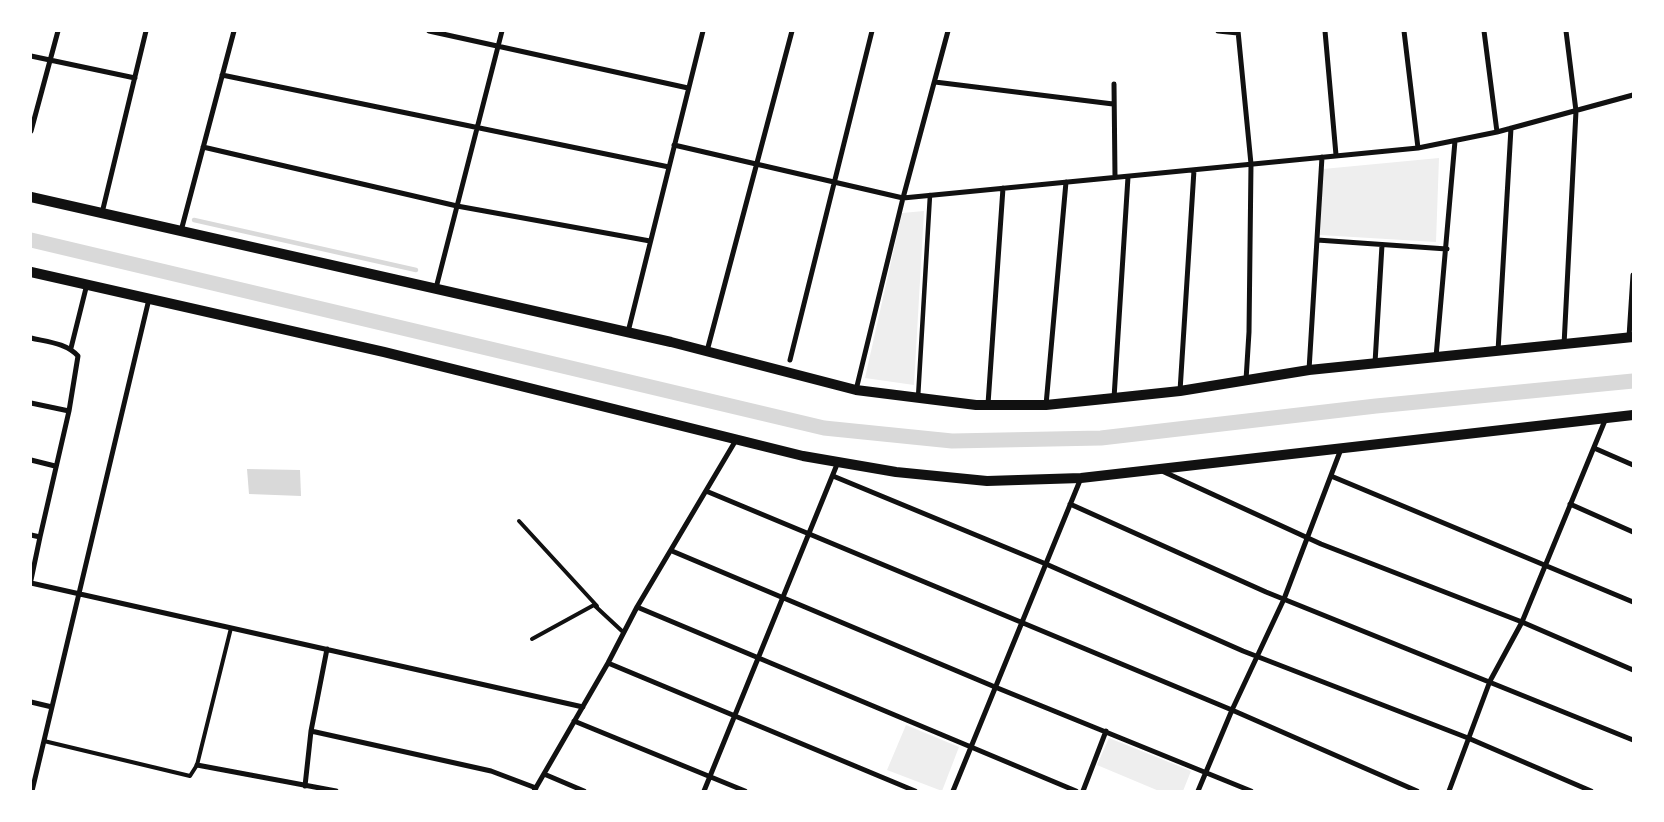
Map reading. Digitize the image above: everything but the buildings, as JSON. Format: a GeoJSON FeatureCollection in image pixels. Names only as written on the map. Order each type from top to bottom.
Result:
{"type":"FeatureCollection","features":[{"type":"Feature","properties":{"kind":"main road"},"geometry":{"type":"LineString","coordinates":[[31,197],[628,332],[856,390],[988,406],[1046,405],[1180,391],[1309,370],[1631,337]]}},
{"type":"Feature","properties":{"kind":"main road"},"geometry":{"type":"LineString","coordinates":[[31,272],[384,352],[736,439],[838,462],[896,472],[987,481],[1081,478],[1633,415]]}},
{"type":"Feature","properties":{"kind":"street"},"geometry":{"type":"LineString","coordinates":[[31,131],[58,31]]}},
{"type":"Feature","properties":{"kind":"street"},"geometry":{"type":"LineString","coordinates":[[102,213],[146,31]]}},
{"type":"Feature","properties":{"kind":"street"},"geometry":{"type":"LineString","coordinates":[[180,231],[234,31]]}},
{"type":"Feature","properties":{"kind":"street"},"geometry":{"type":"LineString","coordinates":[[429,31],[688,88]]}},
{"type":"Feature","properties":{"kind":"street"},"geometry":{"type":"LineString","coordinates":[[436,288],[502,31]]}},
{"type":"Feature","properties":{"kind":"street"},"geometry":{"type":"LineString","coordinates":[[628,332],[703,31]]}},
{"type":"Feature","properties":{"kind":"street"},"geometry":{"type":"LineString","coordinates":[[707,351],[792,31]]}},
{"type":"Feature","properties":{"kind":"street"},"geometry":{"type":"LineString","coordinates":[[790,360],[872,31]]}},
{"type":"Feature","properties":{"kind":"street"},"geometry":{"type":"LineString","coordinates":[[856,390],[903,198],[948,31]]}},
{"type":"Feature","properties":{"kind":"street"},"geometry":{"type":"LineString","coordinates":[[1218,31],[1238,32],[1251,164],[1249,332],[1246,380]]}},
{"type":"Feature","properties":{"kind":"street"},"geometry":{"type":"LineString","coordinates":[[1325,31],[1336,155]]}},
{"type":"Feature","properties":{"kind":"street"},"geometry":{"type":"LineString","coordinates":[[1404,31],[1418,148]]}},
{"type":"Feature","properties":{"kind":"street"},"geometry":{"type":"LineString","coordinates":[[1484,31],[1497,132]]}},
{"type":"Feature","properties":{"kind":"street"},"geometry":{"type":"LineString","coordinates":[[1564,344],[1563,315],[1576,111],[1566,31]]}},
{"type":"Feature","properties":{"kind":"street"},"geometry":{"type":"LineString","coordinates":[[31,56],[135,78]]}},
{"type":"Feature","properties":{"kind":"street"},"geometry":{"type":"LineString","coordinates":[[222,75],[669,166]]}},
{"type":"Feature","properties":{"kind":"street"},"geometry":{"type":"LineString","coordinates":[[935,82],[1113,104]]}},
{"type":"Feature","properties":{"kind":"street"},"geometry":{"type":"LineString","coordinates":[[1114,84],[1115,177]]}},
{"type":"Feature","properties":{"kind":"street"},"geometry":{"type":"LineString","coordinates":[[674,145],[903,198],[1418,148],[1497,132],[1633,95]]}},
{"type":"Feature","properties":{"kind":"street"},"geometry":{"type":"LineString","coordinates":[[1498,351],[1511,128]]}},
{"type":"Feature","properties":{"kind":"street"},"geometry":{"type":"LineString","coordinates":[[1436,357],[1437,325],[1447,249],[1455,141]]}},
{"type":"Feature","properties":{"kind":"street"},"geometry":{"type":"LineString","coordinates":[[202,147],[457,206],[650,242]]}},
{"type":"Feature","properties":{"kind":"street"},"geometry":{"type":"LineString","coordinates":[[1309,370],[1322,157]]}},
{"type":"Feature","properties":{"kind":"street"},"geometry":{"type":"LineString","coordinates":[[1180,391],[1194,170]]}},
{"type":"Feature","properties":{"kind":"street"},"geometry":{"type":"LineString","coordinates":[[1114,398],[1128,177]]}},
{"type":"Feature","properties":{"kind":"street"},"geometry":{"type":"LineString","coordinates":[[1046,405],[1066,182]]}},
{"type":"Feature","properties":{"kind":"street"},"geometry":{"type":"LineString","coordinates":[[988,406],[1003,188]]}},
{"type":"Feature","properties":{"kind":"street"},"geometry":{"type":"LineString","coordinates":[[918,398],[930,195]]}},
{"type":"Feature","properties":{"kind":"street"},"geometry":{"type":"LineString","coordinates":[[1317,240],[1447,249]]}},
{"type":"Feature","properties":{"kind":"street"},"geometry":{"type":"LineString","coordinates":[[1375,363],[1382,245]]}},
{"type":"Feature","properties":{"kind":"street"},"geometry":{"type":"LineString","coordinates":[[1631,337],[1633,275]]}},
{"type":"Feature","properties":{"kind":"street"},"geometry":{"type":"LineString","coordinates":[[71,348],[87,284]]}},
{"type":"Feature","properties":{"kind":"street"},"geometry":{"type":"LineString","coordinates":[[32,791],[150,299]]}},
{"type":"Feature","properties":{"kind":"street"},"geometry":{"type":"LineString","coordinates":[[31,338],[71,348],[78,356],[69,411],[55,466],[31,582],[582,707]]}},
{"type":"Feature","properties":{"kind":"street"},"geometry":{"type":"LineString","coordinates":[[31,403],[69,411]]}},
{"type":"Feature","properties":{"kind":"street"},"geometry":{"type":"LineString","coordinates":[[1449,791],[1490,681],[1522,622],[1606,418]]}},
{"type":"Feature","properties":{"kind":"street"},"geometry":{"type":"LineString","coordinates":[[312,731],[491,771],[535,789],[608,663],[637,607],[672,551],[736,439]]}},
{"type":"Feature","properties":{"kind":"street"},"geometry":{"type":"LineString","coordinates":[[1594,448],[1633,465]]}},
{"type":"Feature","properties":{"kind":"street"},"geometry":{"type":"LineString","coordinates":[[1198,791],[1232,710],[1284,598],[1341,449]]}},
{"type":"Feature","properties":{"kind":"street"},"geometry":{"type":"LineString","coordinates":[[31,460],[55,466]]}},
{"type":"Feature","properties":{"kind":"street"},"geometry":{"type":"LineString","coordinates":[[704,791],[838,462]]}},
{"type":"Feature","properties":{"kind":"street"},"geometry":{"type":"LineString","coordinates":[[1159,470],[1306,537],[1522,622],[1633,670]]}},
{"type":"Feature","properties":{"kind":"street"},"geometry":{"type":"LineString","coordinates":[[832,476],[1046,564],[1243,651],[1468,738],[1592,791]]}},
{"type":"Feature","properties":{"kind":"street"},"geometry":{"type":"LineString","coordinates":[[1331,476],[1546,564],[1633,602]]}},
{"type":"Feature","properties":{"kind":"street"},"geometry":{"type":"LineString","coordinates":[[953,791],[1081,478]]}},
{"type":"Feature","properties":{"kind":"street"},"geometry":{"type":"LineString","coordinates":[[706,492],[1232,710],[1417,791]]}},
{"type":"Feature","properties":{"kind":"street"},"geometry":{"type":"LineString","coordinates":[[1070,504],[1284,598],[1633,740]]}},
{"type":"Feature","properties":{"kind":"street"},"geometry":{"type":"LineString","coordinates":[[1570,504],[1633,532]]}},
{"type":"Feature","properties":{"kind":"street"},"geometry":{"type":"LineString","coordinates":[[31,535],[40,537]]}},
{"type":"Feature","properties":{"kind":"street"},"geometry":{"type":"LineString","coordinates":[[672,551],[995,687],[1251,791]]}},
{"type":"Feature","properties":{"kind":"street"},"geometry":{"type":"LineString","coordinates":[[637,607],[1076,791]]}},
{"type":"Feature","properties":{"kind":"street"},"geometry":{"type":"LineString","coordinates":[[305,786],[312,731],[327,649]]}},
{"type":"Feature","properties":{"kind":"street"},"geometry":{"type":"LineString","coordinates":[[608,663],[915,791]]}},
{"type":"Feature","properties":{"kind":"street"},"geometry":{"type":"LineString","coordinates":[[31,702],[52,707]]}},
{"type":"Feature","properties":{"kind":"street"},"geometry":{"type":"LineString","coordinates":[[574,721],[745,791]]}},
{"type":"Feature","properties":{"kind":"street"},"geometry":{"type":"LineString","coordinates":[[1083,791],[1106,731]]}},
{"type":"Feature","properties":{"kind":"street"},"geometry":{"type":"LineString","coordinates":[[197,765],[336,791]]}},
{"type":"Feature","properties":{"kind":"street"},"geometry":{"type":"LineString","coordinates":[[544,774],[584,791]]}},
{"type":"Feature","properties":{"kind":"lane"},"geometry":{"type":"LineString","coordinates":[[519,521],[623,632]]}},
{"type":"Feature","properties":{"kind":"lane"},"geometry":{"type":"LineString","coordinates":[[532,638],[587,607],[597,606]]}},
{"type":"Feature","properties":{"kind":"lane"},"geometry":{"type":"LineString","coordinates":[[44,741],[190,776],[197,765],[231,628]]}},
{"type":"Feature","properties":{"kind":"shaded area"},"geometry":{"type":"Polygon","coordinates":[[[1439,158],[1436,242],[1320,235],[1323,169],[1439,158]]]}},
{"type":"Feature","properties":{"kind":"shaded area"},"geometry":{"type":"Polygon","coordinates":[[[924,211],[914,385],[865,378],[902,213],[924,211]]]}},
{"type":"Feature","properties":{"kind":"shaded area"},"geometry":{"type":"Polygon","coordinates":[[[247,469],[300,470],[301,496],[249,494],[247,469]]]}},
{"type":"Feature","properties":{"kind":"shaded area"},"geometry":{"type":"Polygon","coordinates":[[[906,725],[959,747],[942,791],[887,770],[906,725]]]}},
{"type":"Feature","properties":{"kind":"shaded area"},"geometry":{"type":"Polygon","coordinates":[[[1109,738],[1191,771],[1183,791],[1159,791],[1097,765],[1109,738]]]}},
{"type":"Feature","properties":{"kind":"waterway"},"geometry":{"type":"LineString","coordinates":[[194,220],[416,270]]}},
{"type":"Feature","properties":{"kind":"waterway"},"geometry":{"type":"LineString","coordinates":[[31,240],[824,428],[952,441],[1101,438],[1376,406],[1633,381]]}}]}
